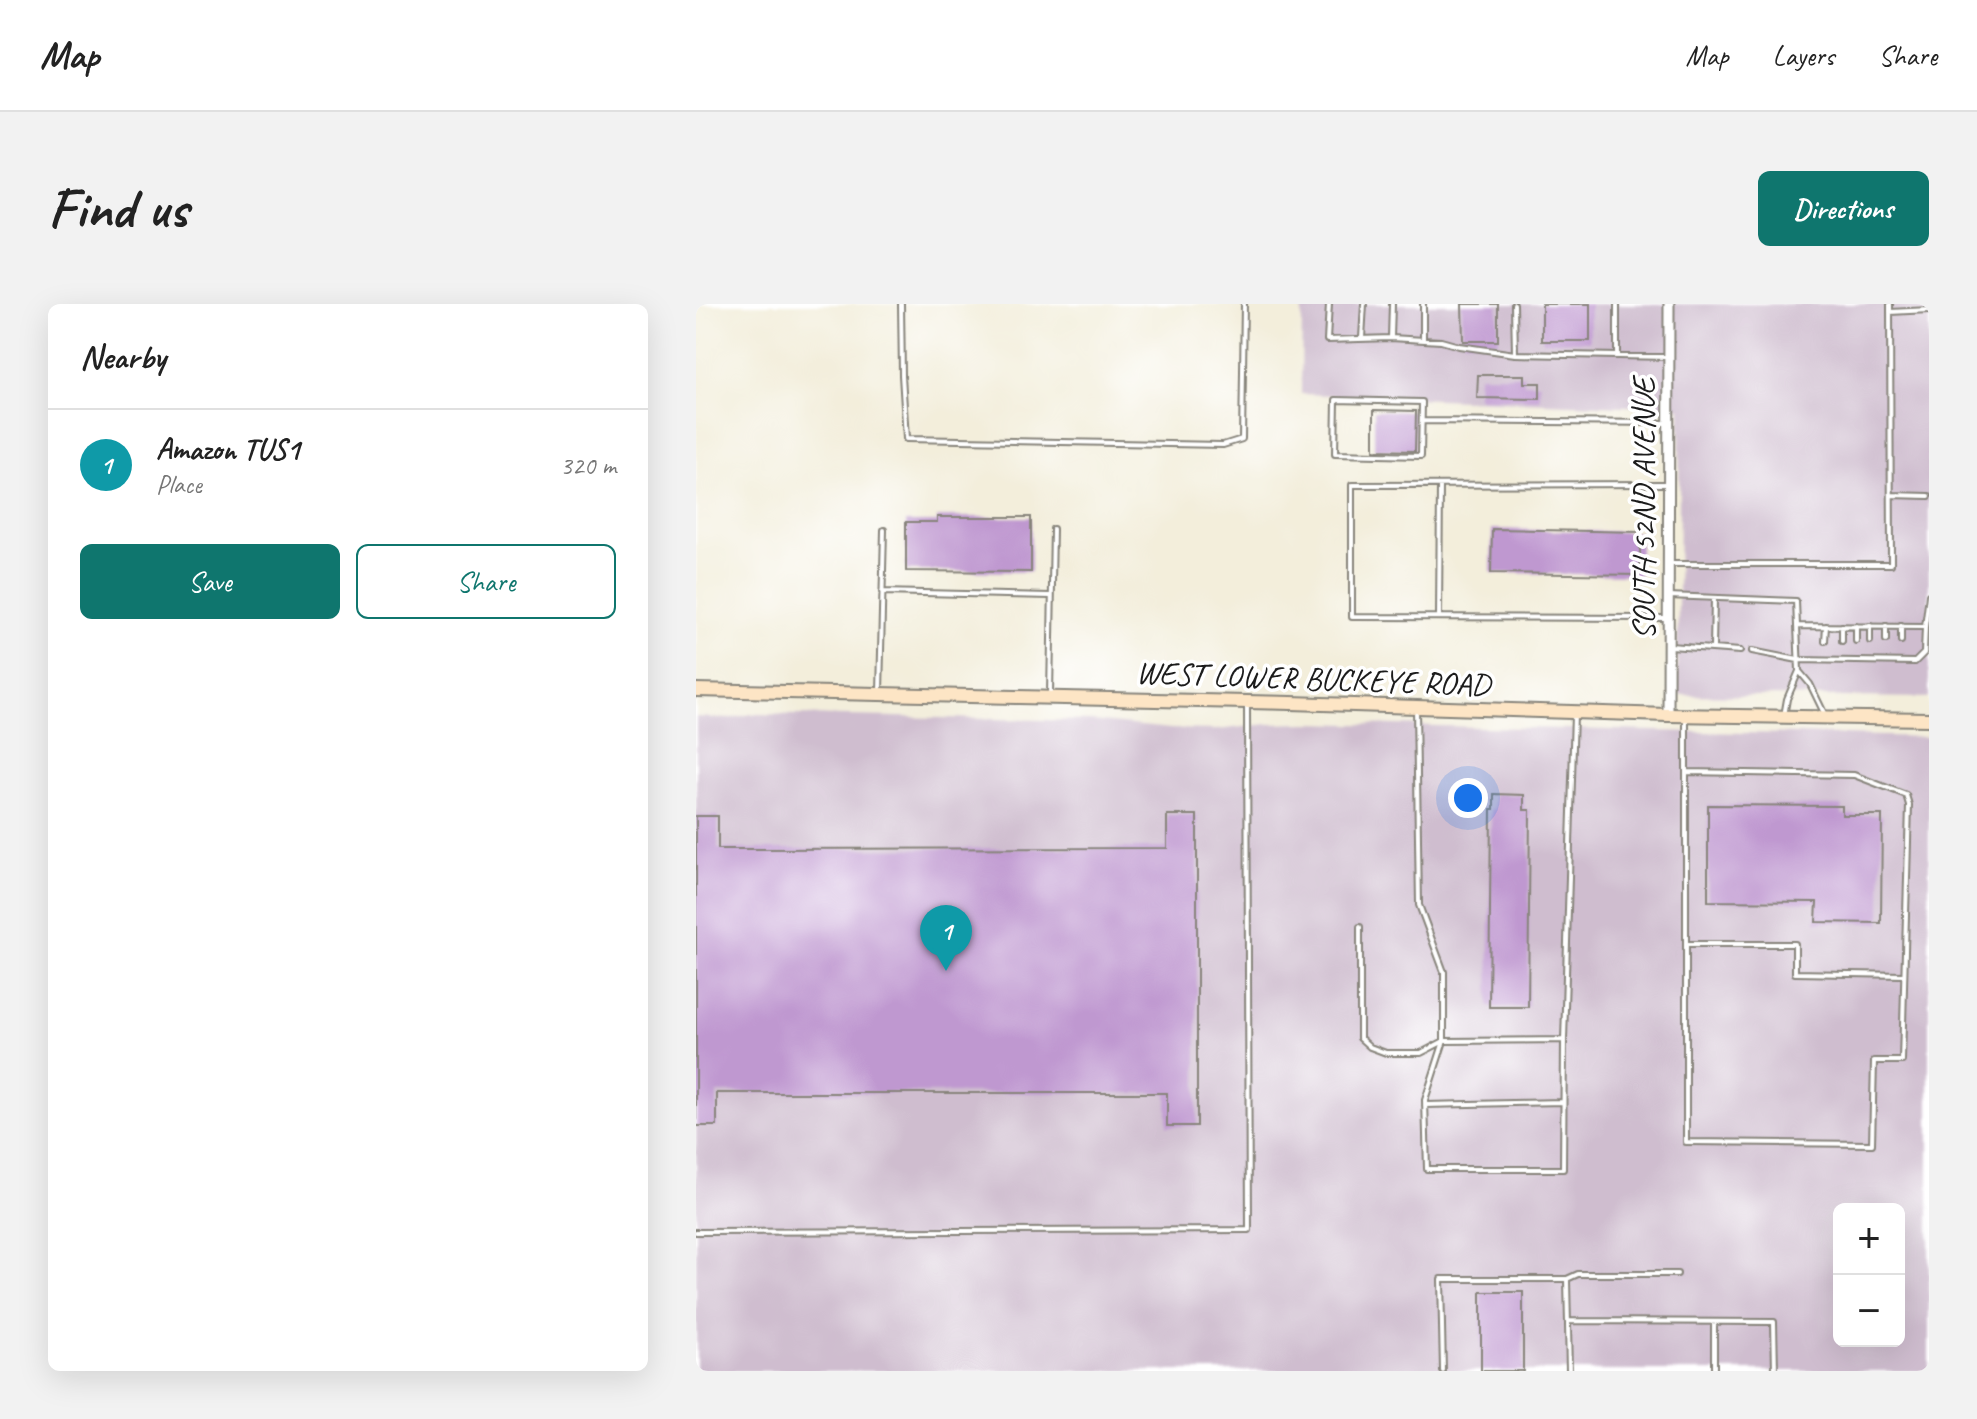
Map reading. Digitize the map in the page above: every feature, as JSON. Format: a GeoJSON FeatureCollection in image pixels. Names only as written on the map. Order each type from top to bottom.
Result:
{"type":"FeatureCollection","features":[{"type":"Feature","properties":{"kind":"main road","name":"WEST LOWER BUCKEYE ROAD"},"geometry":{"type":"LineString","coordinates":[[696,690],[1929,719]]}},
{"type":"Feature","properties":{"kind":"street","name":"SOUTH 52ND AVENUE"},"geometry":{"type":"LineString","coordinates":[[1668,715],[1669,304]]}},
{"type":"Feature","properties":{"kind":"lane"},"geometry":{"type":"LineString","coordinates":[[901,304],[906,439],[1223,445],[1242,439],[1244,304]]}},
{"type":"Feature","properties":{"kind":"lane"},"geometry":{"type":"LineString","coordinates":[[1329,304],[1327,340],[1391,338],[1515,354],[1669,357]]}},
{"type":"Feature","properties":{"kind":"lane"},"geometry":{"type":"LineString","coordinates":[[1362,339],[1364,304]]}},
{"type":"Feature","properties":{"kind":"lane"},"geometry":{"type":"LineString","coordinates":[[1391,338],[1392,304]]}},
{"type":"Feature","properties":{"kind":"lane"},"geometry":{"type":"LineString","coordinates":[[1423,304],[1423,340]]}},
{"type":"Feature","properties":{"kind":"lane"},"geometry":{"type":"LineString","coordinates":[[1514,304],[1515,354]]}},
{"type":"Feature","properties":{"kind":"lane"},"geometry":{"type":"LineString","coordinates":[[1617,304],[1617,356]]}},
{"type":"Feature","properties":{"kind":"lane"},"geometry":{"type":"LineString","coordinates":[[1668,564],[1891,564],[1890,304]]}},
{"type":"Feature","properties":{"kind":"lane"},"geometry":{"type":"LineString","coordinates":[[1890,312],[1929,310]]}},
{"type":"Feature","properties":{"kind":"lane"},"geometry":{"type":"LineString","coordinates":[[1336,400],[1422,402],[1422,421],[1421,456],[1335,454],[1336,400]]}},
{"type":"Feature","properties":{"kind":"lane"},"geometry":{"type":"LineString","coordinates":[[1422,421],[1669,423]]}},
{"type":"Feature","properties":{"kind":"lane"},"geometry":{"type":"LineString","coordinates":[[1668,618],[1352,617],[1352,485],[1669,484]]}},
{"type":"Feature","properties":{"kind":"lane"},"geometry":{"type":"LineString","coordinates":[[1439,617],[1440,485]]}},
{"type":"Feature","properties":{"kind":"lane"},"geometry":{"type":"LineString","coordinates":[[1891,495],[1929,496]]}},
{"type":"Feature","properties":{"kind":"lane"},"geometry":{"type":"LineString","coordinates":[[1050,698],[1053,529]]}},
{"type":"Feature","properties":{"kind":"lane"},"geometry":{"type":"LineString","coordinates":[[880,694],[884,530]]}},
{"type":"Feature","properties":{"kind":"lane"},"geometry":{"type":"LineString","coordinates":[[882,592],[1051,596]]}},
{"type":"Feature","properties":{"kind":"lane"},"geometry":{"type":"LineString","coordinates":[[1752,651],[1798,660],[1915,662],[1924,653],[1929,595]]}},
{"type":"Feature","properties":{"kind":"lane"},"geometry":{"type":"LineString","coordinates":[[1668,596],[1796,601],[1799,671],[1787,699],[1784,717]]}},
{"type":"Feature","properties":{"kind":"lane"},"geometry":{"type":"LineString","coordinates":[[1713,648],[1714,598]]}},
{"type":"Feature","properties":{"kind":"lane"},"geometry":{"type":"LineString","coordinates":[[1797,626],[1925,627]]}},
{"type":"Feature","properties":{"kind":"lane"},"geometry":{"type":"LineString","coordinates":[[1825,641],[1826,626]]}},
{"type":"Feature","properties":{"kind":"lane"},"geometry":{"type":"LineString","coordinates":[[1842,626],[1842,641]]}},
{"type":"Feature","properties":{"kind":"lane"},"geometry":{"type":"LineString","coordinates":[[1856,626],[1856,641]]}},
{"type":"Feature","properties":{"kind":"lane"},"geometry":{"type":"LineString","coordinates":[[1870,626],[1870,641]]}},
{"type":"Feature","properties":{"kind":"lane"},"geometry":{"type":"LineString","coordinates":[[1886,626],[1886,640]]}},
{"type":"Feature","properties":{"kind":"lane"},"geometry":{"type":"LineString","coordinates":[[1901,626],[1901,641]]}},
{"type":"Feature","properties":{"kind":"lane"},"geometry":{"type":"LineString","coordinates":[[1668,646],[1740,651]]}},
{"type":"Feature","properties":{"kind":"lane"},"geometry":{"type":"LineString","coordinates":[[1871,653],[1871,661]]}},
{"type":"Feature","properties":{"kind":"lane"},"geometry":{"type":"LineString","coordinates":[[1901,653],[1901,662]]}},
{"type":"Feature","properties":{"kind":"lane"},"geometry":{"type":"LineString","coordinates":[[1825,654],[1826,661]]}},
{"type":"Feature","properties":{"kind":"lane"},"geometry":{"type":"LineString","coordinates":[[1886,654],[1886,662]]}},
{"type":"Feature","properties":{"kind":"lane"},"geometry":{"type":"LineString","coordinates":[[1842,655],[1843,661]]}},
{"type":"Feature","properties":{"kind":"lane"},"geometry":{"type":"LineString","coordinates":[[1856,655],[1856,661]]}},
{"type":"Feature","properties":{"kind":"lane"},"geometry":{"type":"LineString","coordinates":[[1799,671],[1810,684],[1826,717]]}},
{"type":"Feature","properties":{"kind":"lane"},"geometry":{"type":"LineString","coordinates":[[696,1232],[1249,1230],[1247,702]]}},
{"type":"Feature","properties":{"kind":"lane"},"geometry":{"type":"LineString","coordinates":[[1416,707],[1419,905],[1444,972],[1444,1041],[1425,1100],[1427,1169],[1563,1169],[1574,712]]}},
{"type":"Feature","properties":{"kind":"lane"},"geometry":{"type":"LineString","coordinates":[[1686,715],[1686,772],[1686,1142],[1872,1144],[1874,1061],[1902,1061],[1909,805],[1906,795],[1854,775],[1686,772]]}},
{"type":"Feature","properties":{"kind":"lane"},"geometry":{"type":"LineString","coordinates":[[1360,927],[1360,1038],[1370,1047],[1386,1053],[1421,1053],[1444,1041],[1564,1040]]}},
{"type":"Feature","properties":{"kind":"lane"},"geometry":{"type":"LineString","coordinates":[[1686,944],[1795,944],[1795,973],[1904,975]]}},
{"type":"Feature","properties":{"kind":"lane"},"geometry":{"type":"LineString","coordinates":[[1425,1105],[1564,1102]]}},
{"type":"Feature","properties":{"kind":"lane"},"geometry":{"type":"LineString","coordinates":[[1443,1371],[1441,1279],[1567,1279],[1578,1274],[1677,1274]]}},
{"type":"Feature","properties":{"kind":"lane"},"geometry":{"type":"LineString","coordinates":[[1567,1279],[1569,1371]]}},
{"type":"Feature","properties":{"kind":"lane"},"geometry":{"type":"LineString","coordinates":[[1568,1321],[1774,1322],[1775,1371]]}},
{"type":"Feature","properties":{"kind":"lane"},"geometry":{"type":"LineString","coordinates":[[1714,1322],[1714,1371]]}},
{"type":"Feature","properties":{"kind":"shaded area"},"geometry":{"type":"Polygon","coordinates":[[[1302,304],[1929,304],[1929,698],[1677,695],[1680,408],[1301,394],[1302,304]]]}},
{"type":"Feature","properties":{"kind":"shaded area"},"geometry":{"type":"Polygon","coordinates":[[[751,714],[1092,721],[1217,730],[1307,723],[1929,737],[1929,1371],[696,1371],[696,717],[728,719],[751,714]]]}},
{"type":"Feature","properties":{"kind":"building"},"geometry":{"type":"Polygon","coordinates":[[[1462,304],[1498,304],[1498,341],[1463,341],[1462,304]]]}},
{"type":"Feature","properties":{"kind":"building"},"geometry":{"type":"Polygon","coordinates":[[[1542,304],[1590,304],[1590,341],[1542,341],[1542,304]]]}},
{"type":"Feature","properties":{"kind":"building"},"geometry":{"type":"Polygon","coordinates":[[[1478,375],[1524,375],[1524,383],[1540,383],[1540,399],[1477,398],[1478,375]]]}},
{"type":"Feature","properties":{"kind":"building"},"geometry":{"type":"Polygon","coordinates":[[[1374,410],[1416,411],[1415,451],[1374,450],[1374,410]]]}},
{"type":"Feature","properties":{"kind":"building"},"geometry":{"type":"Polygon","coordinates":[[[937,517],[1031,517],[1031,572],[906,571],[906,522],[937,522],[937,517]]]}},
{"type":"Feature","properties":{"kind":"building"},"geometry":{"type":"Polygon","coordinates":[[[1492,529],[1640,532],[1640,575],[1491,573],[1492,529]]]}},
{"type":"Feature","properties":{"kind":"building"},"geometry":{"type":"Polygon","coordinates":[[[1494,794],[1524,795],[1524,810],[1530,810],[1528,1007],[1489,1007],[1491,809],[1494,809],[1494,794]]]}},
{"type":"Feature","properties":{"kind":"building"},"geometry":{"type":"Polygon","coordinates":[[[1708,805],[1842,806],[1842,815],[1882,815],[1881,923],[1816,922],[1817,902],[1708,901],[1708,805]]]}},
{"type":"Feature","properties":{"kind":"building"},"geometry":{"type":"Polygon","coordinates":[[[1167,815],[1197,815],[1197,1126],[1167,1126],[1167,1093],[717,1093],[717,1126],[696,1126],[696,816],[718,816],[718,849],[1167,848],[1167,815]]]}},
{"type":"Feature","properties":{"kind":"building"},"geometry":{"type":"Polygon","coordinates":[[[1481,1292],[1523,1292],[1523,1371],[1481,1371],[1481,1292]]]}},
{"type":"Feature","properties":{"kind":"place","name":"Amazon TUS1"},"geometry":{"type":"Point","coordinates":[946,971]}}]}
